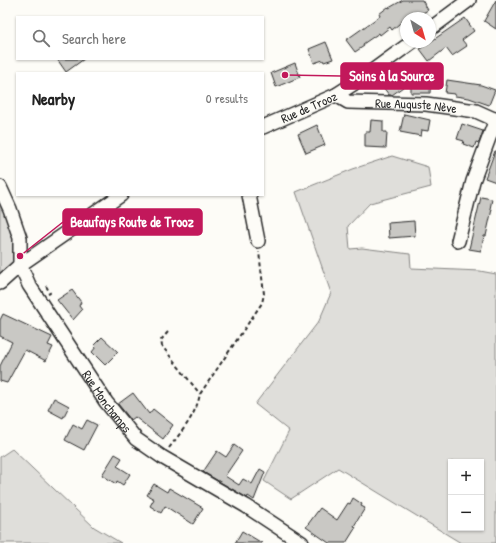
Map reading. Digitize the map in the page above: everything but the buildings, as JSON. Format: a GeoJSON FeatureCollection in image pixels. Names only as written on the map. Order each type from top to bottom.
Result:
{"type":"FeatureCollection","features":[{"type":"Feature","properties":{"kind":"street"},"geometry":{"type":"LineString","coordinates":[[436,24],[469,0]]}},
{"type":"Feature","properties":{"kind":"street","name":"Rue de Trooz"},"geometry":{"type":"LineString","coordinates":[[264,127],[336,95],[404,48]]}},
{"type":"Feature","properties":{"kind":"street","name":"Rue Auguste Nève"},"geometry":{"type":"LineString","coordinates":[[336,95],[348,102],[426,104],[476,112],[496,120]]}},
{"type":"Feature","properties":{"kind":"street"},"geometry":{"type":"LineString","coordinates":[[458,242],[473,181],[496,120]]}},
{"type":"Feature","properties":{"kind":"street","name":"Rue Monchamps"},"geometry":{"type":"LineString","coordinates":[[0,187],[10,208],[20,238],[20,264],[29,285],[106,402],[136,439],[162,457],[246,506],[302,543]]}},
{"type":"Feature","properties":{"kind":"street"},"geometry":{"type":"LineString","coordinates":[[0,283],[20,264],[120,196]]}},
{"type":"Feature","properties":{"kind":"street"},"geometry":{"type":"LineString","coordinates":[[249,196],[258,240]]}},
{"type":"Feature","properties":{"kind":"path"},"geometry":{"type":"LineString","coordinates":[[162,457],[193,415],[198,404],[200,394],[262,303],[264,294],[258,240]]}},
{"type":"Feature","properties":{"kind":"path"},"geometry":{"type":"LineString","coordinates":[[168,332],[161,340],[162,346],[200,394]]}},
{"type":"Feature","properties":{"kind":"shaded area"},"geometry":{"type":"Polygon","coordinates":[[[392,156],[428,167],[431,187],[370,203],[348,226],[350,249],[362,248],[410,254],[411,268],[480,271],[496,274],[496,543],[461,543],[338,468],[291,499],[264,481],[289,431],[255,404],[319,321],[331,293],[296,192],[353,169],[392,156]]]}},
{"type":"Feature","properties":{"kind":"shaded area"},"geometry":{"type":"Polygon","coordinates":[[[0,199],[21,258],[0,275],[0,199]]]}},
{"type":"Feature","properties":{"kind":"shaded area"},"geometry":{"type":"Polygon","coordinates":[[[12,449],[94,527],[121,543],[0,543],[0,457],[12,449]]]}},
{"type":"Feature","properties":{"kind":"place","name":"Soins à la Source"},"geometry":{"type":"Point","coordinates":[285,75]}},
{"type":"Feature","properties":{"kind":"place","name":"Beaufays Route de Trooz"},"geometry":{"type":"Point","coordinates":[20,256]}}]}
